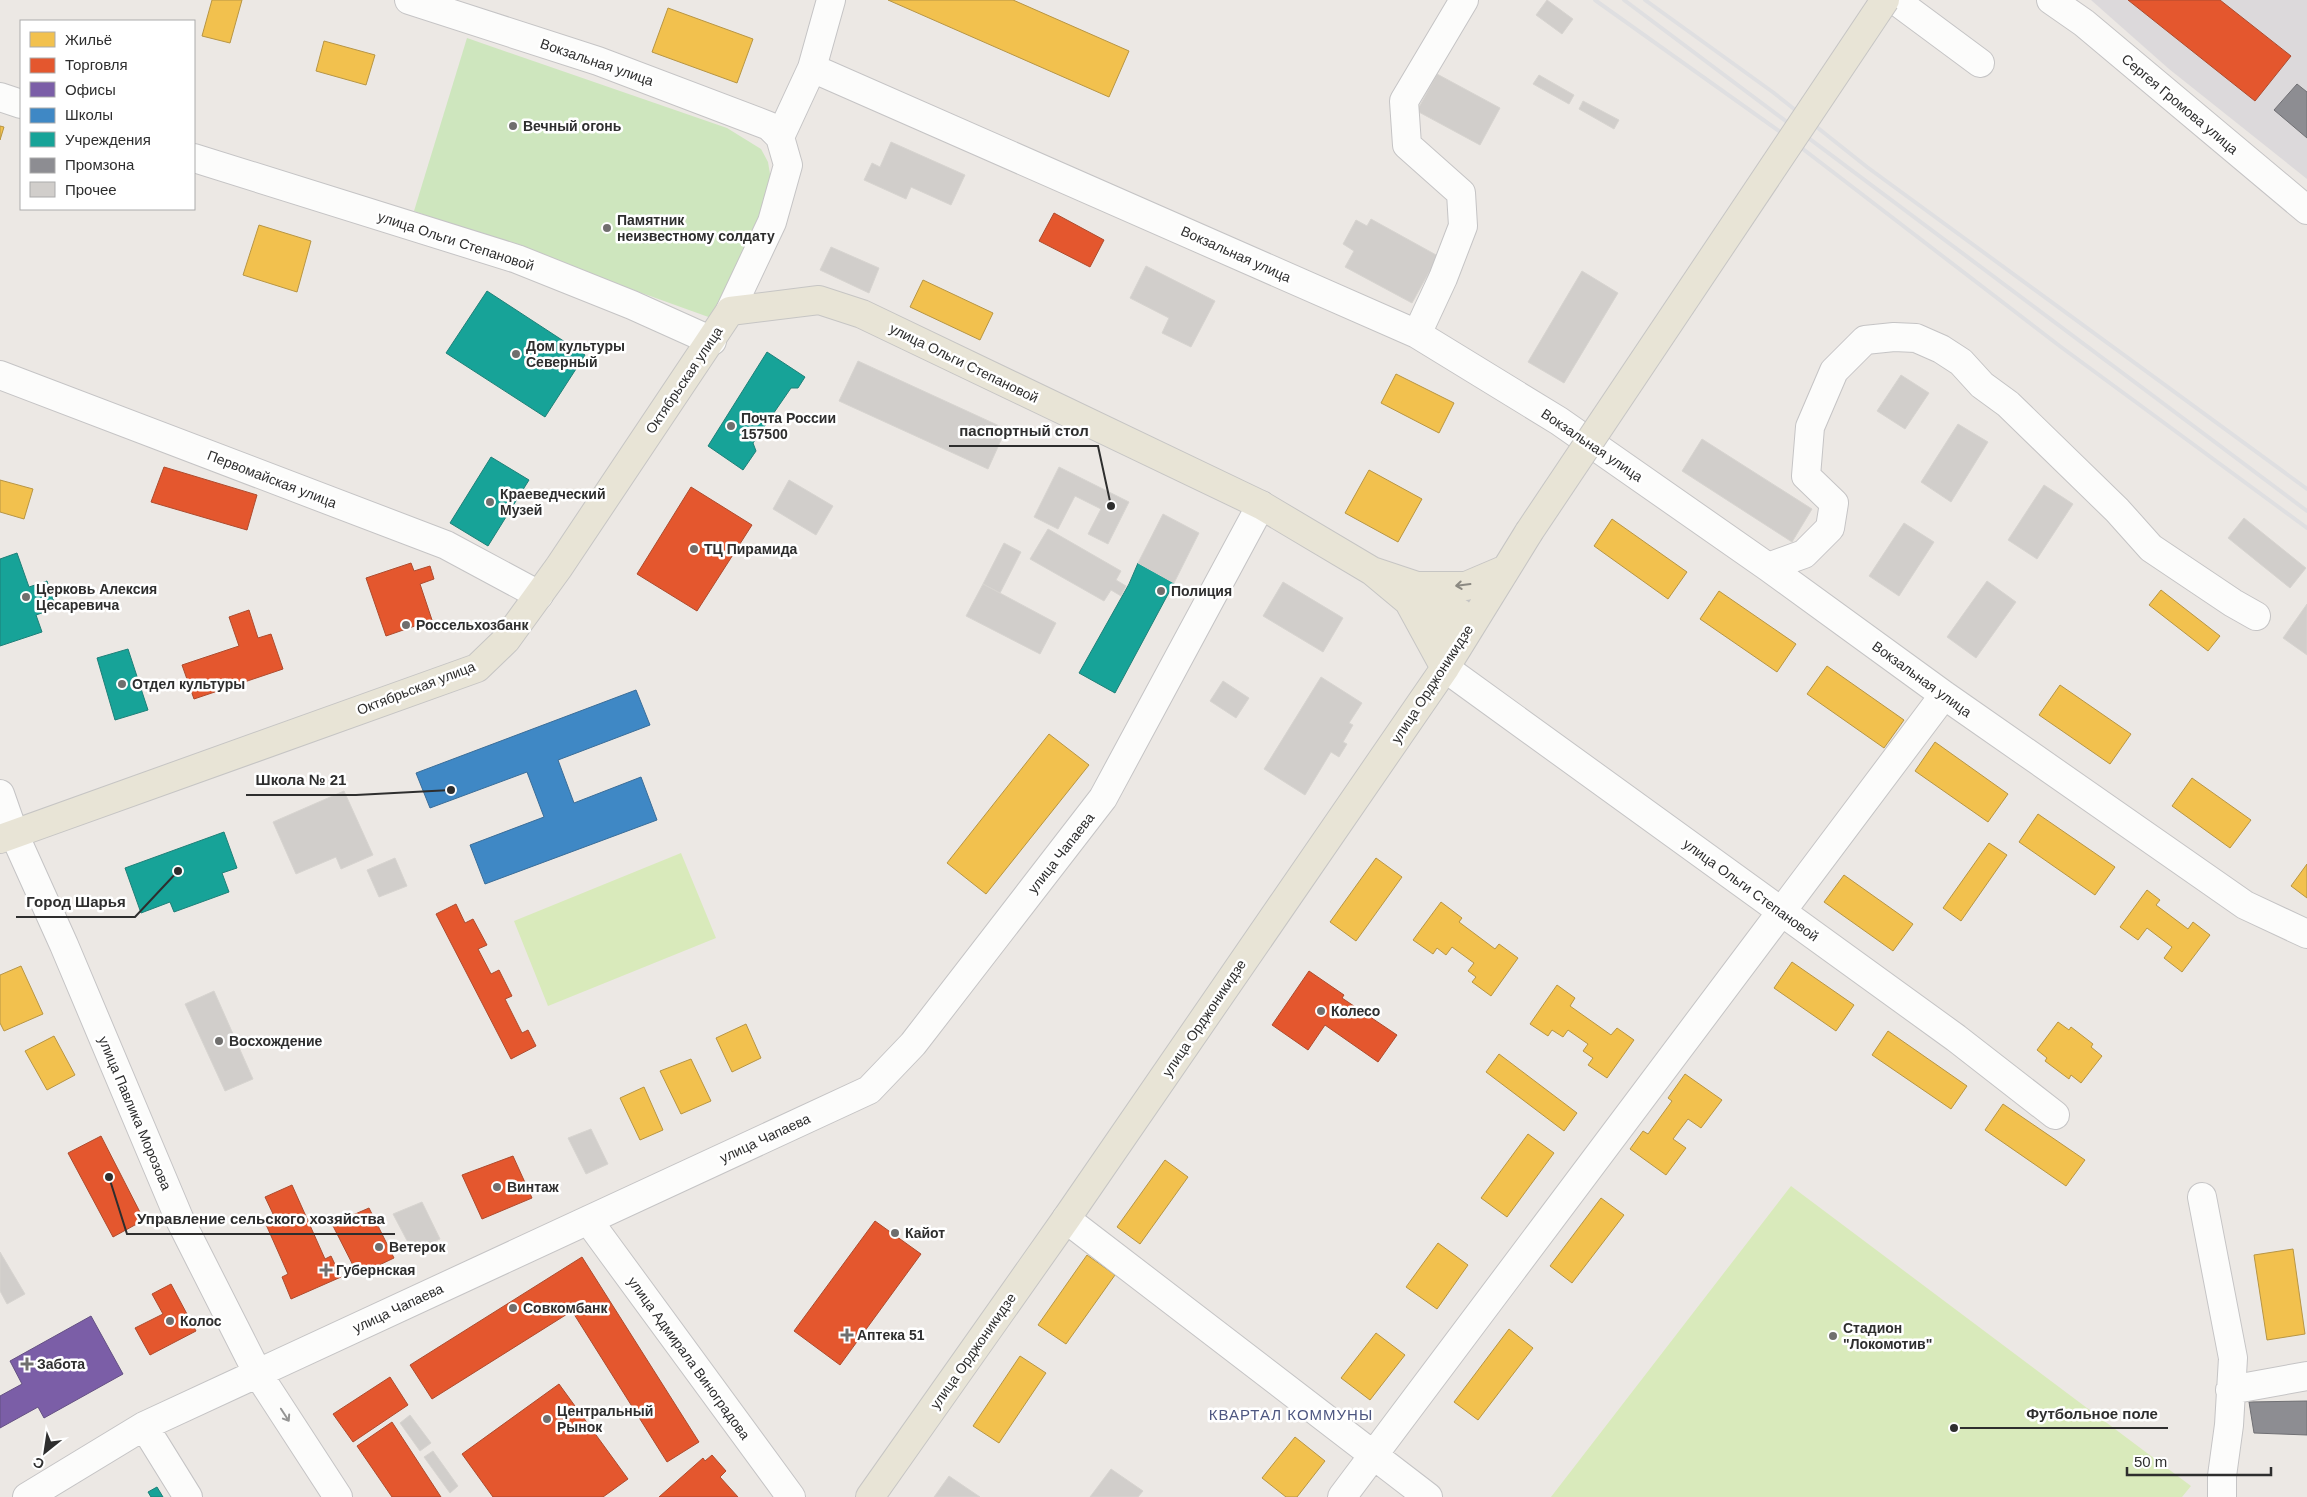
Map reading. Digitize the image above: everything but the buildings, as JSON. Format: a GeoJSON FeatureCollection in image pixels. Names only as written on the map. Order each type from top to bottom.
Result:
{"type":"FeatureCollection","features":[{"type":"Feature","properties":{"kind":"main road","name":"улица Орджоникидзе"},"geometry":{"type":"LineString","coordinates":[[870,1497],[1066,1219],[1445,668],[1528,532],[1885,0]]}},
{"type":"Feature","properties":{"kind":"main road","name":"улица Ольги Степановой"},"geometry":{"type":"LineString","coordinates":[[730,311],[819,300],[862,314],[1261,505],[1372,571],[1413,593]]}},
{"type":"Feature","properties":{"kind":"main road","name":"Октябрьская улица"},"geometry":{"type":"LineString","coordinates":[[7,836],[476,668],[506,640],[539,595],[712,341],[730,311]]}},
{"type":"Feature","properties":{"kind":"main road"},"geometry":{"type":"LineString","coordinates":[[1413,593],[1466,586],[1506,569]]}},
{"type":"Feature","properties":{"kind":"main road"},"geometry":{"type":"LineString","coordinates":[[1413,593],[1450,628],[1468,630]]}},
{"type":"Feature","properties":{"kind":"main road"},"geometry":{"type":"LineString","coordinates":[[1413,593],[1445,668]]}},
{"type":"Feature","properties":{"kind":"street","name":"Вокзальная улица"},"geometry":{"type":"LineString","coordinates":[[409,0],[598,61],[769,126],[780,137]]}},
{"type":"Feature","properties":{"kind":"street"},"geometry":{"type":"LineString","coordinates":[[730,311],[772,222],[788,165],[780,137],[812,68],[830,0]]}},
{"type":"Feature","properties":{"kind":"street"},"geometry":{"type":"LineString","coordinates":[[1417,334],[1443,278],[1463,226],[1461,193],[1407,145],[1404,101],[1464,0]]}},
{"type":"Feature","properties":{"kind":"street"},"geometry":{"type":"LineString","coordinates":[[1895,0],[1980,63]]}},
{"type":"Feature","properties":{"kind":"street","name":"Сергея Громова улица"},"geometry":{"type":"LineString","coordinates":[[2051,0],[2084,24],[2307,210]]}},
{"type":"Feature","properties":{"kind":"street","name":"Вокзальная улица"},"geometry":{"type":"LineString","coordinates":[[812,68],[1417,334],[1559,421],[1768,567],[1944,695],[2245,905],[2307,934]]}},
{"type":"Feature","properties":{"kind":"street"},"geometry":{"type":"LineString","coordinates":[[0,97],[20,104]]}},
{"type":"Feature","properties":{"kind":"street","name":"улица Ольги Степановой"},"geometry":{"type":"LineString","coordinates":[[195,158],[516,259],[632,305],[712,341]]}},
{"type":"Feature","properties":{"kind":"street"},"geometry":{"type":"LineString","coordinates":[[1768,567],[1804,554],[1830,528],[1834,503],[1806,476],[1810,427],[1834,371],[1865,340],[1894,336],[1916,338],[1941,349],[1961,362],[1982,385],[2008,404],[2116,510],[2151,548],[2232,603],[2256,616]]}},
{"type":"Feature","properties":{"kind":"street","name":"Первомайская улица"},"geometry":{"type":"LineString","coordinates":[[2,381],[446,545],[539,595]]}},
{"type":"Feature","properties":{"kind":"street","name":"улица Чапаева"},"geometry":{"type":"LineString","coordinates":[[27,1497],[144,1426],[869,1090],[913,1044],[1103,798],[1261,505]]}},
{"type":"Feature","properties":{"kind":"street","name":"улица Ольги Степановой"},"geometry":{"type":"LineString","coordinates":[[1445,668],[1956,1038],[2055,1115]]}},
{"type":"Feature","properties":{"kind":"street"},"geometry":{"type":"LineString","coordinates":[[1342,1497],[1944,695]]}},
{"type":"Feature","properties":{"kind":"street","name":"улица Павлика Морозова"},"geometry":{"type":"LineString","coordinates":[[0,794],[7,836],[64,945],[179,1218],[258,1374],[338,1497]]}},
{"type":"Feature","properties":{"kind":"street"},"geometry":{"type":"LineString","coordinates":[[2202,1198],[2233,1358],[2229,1425],[2222,1476],[2222,1497]]}},
{"type":"Feature","properties":{"kind":"street"},"geometry":{"type":"LineString","coordinates":[[1066,1219],[1428,1497]]}},
{"type":"Feature","properties":{"kind":"street","name":"улица Адмирала Виноградова"},"geometry":{"type":"LineString","coordinates":[[588,1220],[790,1497]]}},
{"type":"Feature","properties":{"kind":"street"},"geometry":{"type":"LineString","coordinates":[[2230,1390],[2307,1376]]}},
{"type":"Feature","properties":{"kind":"street"},"geometry":{"type":"LineString","coordinates":[[144,1426],[188,1497]]}},
{"type":"Feature","properties":{"kind":"shaded area"},"geometry":{"type":"Polygon","coordinates":[[[2091,0],[2307,0],[2307,179],[2169,69],[2091,0]]]}},
{"type":"Feature","properties":{"kind":"green space"},"geometry":{"type":"Polygon","coordinates":[[[467,38],[727,128],[761,149],[768,162],[772,186],[742,260],[714,319],[414,211],[467,38]]]}},
{"type":"Feature","properties":{"kind":"green space"},"geometry":{"type":"Polygon","coordinates":[[[681,853],[716,938],[548,1006],[514,921],[681,853]]]}},
{"type":"Feature","properties":{"kind":"green space","name":"Стадион \"Локомотив\""},"geometry":{"type":"Polygon","coordinates":[[[1791,1186],[2191,1486],[2182,1497],[1551,1497],[1791,1186]]]}},
{"type":"Feature","properties":{"kind":"railway"},"geometry":{"type":"LineString","coordinates":[[1595,0],[1786,136],[2061,347],[2307,528]]}},
{"type":"Feature","properties":{"kind":"railway"},"geometry":{"type":"LineString","coordinates":[[1624,0],[2307,511]]}},
{"type":"Feature","properties":{"kind":"railway"},"geometry":{"type":"LineString","coordinates":[[1645,0],[1774,93],[1867,167],[2307,489]]}},
{"type":"Feature","properties":{"kind":"place","name":"Вечный огонь"},"geometry":{"type":"Point","coordinates":[513,126]}},
{"type":"Feature","properties":{"kind":"place","name":"Памятник неизвестному солдату"},"geometry":{"type":"Point","coordinates":[607,228]}},
{"type":"Feature","properties":{"kind":"place","name":"Дом культуры Северный"},"geometry":{"type":"Point","coordinates":[516,354]}},
{"type":"Feature","properties":{"kind":"place","name":"Почта России 157500"},"geometry":{"type":"Point","coordinates":[731,426]}},
{"type":"Feature","properties":{"kind":"place","name":"Краеведческий Музей"},"geometry":{"type":"Point","coordinates":[490,502]}},
{"type":"Feature","properties":{"kind":"place","name":"паспортный стол"},"geometry":{"type":"Point","coordinates":[1111,506]}},
{"type":"Feature","properties":{"kind":"place","name":"ТЦ Пирамида"},"geometry":{"type":"Point","coordinates":[694,549]}},
{"type":"Feature","properties":{"kind":"place","name":"Полиция"},"geometry":{"type":"Point","coordinates":[1161,591]}},
{"type":"Feature","properties":{"kind":"place","name":"Церковь Алексия Цесаревича"},"geometry":{"type":"Point","coordinates":[26,597]}},
{"type":"Feature","properties":{"kind":"place","name":"Россельхозбанк"},"geometry":{"type":"Point","coordinates":[406,625]}},
{"type":"Feature","properties":{"kind":"place","name":"Отдел культуры"},"geometry":{"type":"Point","coordinates":[122,684]}},
{"type":"Feature","properties":{"kind":"place","name":"Школа № 21"},"geometry":{"type":"Point","coordinates":[451,790]}},
{"type":"Feature","properties":{"kind":"place","name":"Город Шарья"},"geometry":{"type":"Point","coordinates":[178,871]}},
{"type":"Feature","properties":{"kind":"place","name":"Колесо"},"geometry":{"type":"Point","coordinates":[1321,1011]}},
{"type":"Feature","properties":{"kind":"place","name":"Восхождение"},"geometry":{"type":"Point","coordinates":[219,1041]}},
{"type":"Feature","properties":{"kind":"place","name":"Управление сельского хозяйства"},"geometry":{"type":"Point","coordinates":[109,1177]}},
{"type":"Feature","properties":{"kind":"place","name":"Винтаж"},"geometry":{"type":"Point","coordinates":[497,1187]}},
{"type":"Feature","properties":{"kind":"place","name":"Кайот"},"geometry":{"type":"Point","coordinates":[895,1233]}},
{"type":"Feature","properties":{"kind":"place","name":"Ветерок"},"geometry":{"type":"Point","coordinates":[379,1247]}},
{"type":"Feature","properties":{"kind":"place","name":"Губернская"},"geometry":{"type":"Point","coordinates":[326,1270]}},
{"type":"Feature","properties":{"kind":"place","name":"Совкомбанк"},"geometry":{"type":"Point","coordinates":[513,1308]}},
{"type":"Feature","properties":{"kind":"place","name":"Колос"},"geometry":{"type":"Point","coordinates":[170,1321]}},
{"type":"Feature","properties":{"kind":"place","name":"Аптека 51"},"geometry":{"type":"Point","coordinates":[847,1335]}},
{"type":"Feature","properties":{"kind":"place","name":"Стадион \"Локомотив\""},"geometry":{"type":"Point","coordinates":[1833,1336]}},
{"type":"Feature","properties":{"kind":"place","name":"Забота"},"geometry":{"type":"Point","coordinates":[27,1364]}},
{"type":"Feature","properties":{"kind":"place","name":"Центральный Рынок"},"geometry":{"type":"Point","coordinates":[547,1419]}},
{"type":"Feature","properties":{"kind":"place","name":"Футбольное поле"},"geometry":{"type":"Point","coordinates":[1954,1428]}},
{"type":"Feature","properties":{"kind":"district","name":"КВАРТАЛ КОММУНЫ"},"geometry":{"type":"Point","coordinates":[1291,1415]}}]}
